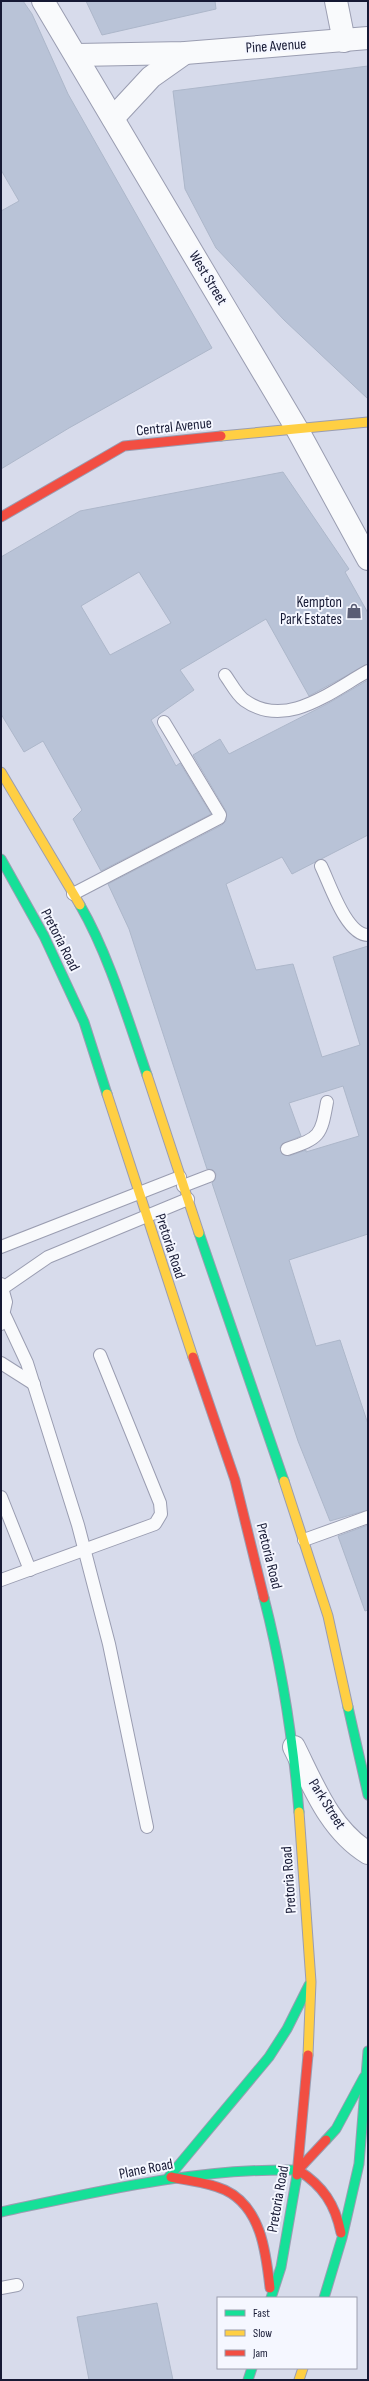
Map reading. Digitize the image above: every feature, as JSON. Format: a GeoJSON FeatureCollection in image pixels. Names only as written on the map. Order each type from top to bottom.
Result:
{"type":"FeatureCollection","features":[{"type":"Feature","properties":{"kind":"main road","name":"Central Avenue"},"geometry":{"type":"LineString","coordinates":[[1,517],[88,465],[124,446],[368,422]]}},
{"type":"Feature","properties":{"kind":"main road","name":"Pretoria Road"},"geometry":{"type":"LineString","coordinates":[[1,772],[88,919],[124,1007],[181,1181],[304,1540],[328,1616],[361,1756],[368,1795]]}},
{"type":"Feature","properties":{"kind":"main road","name":"Pretoria Road"},"geometry":{"type":"LineString","coordinates":[[1,859],[44,936],[84,1022],[138,1194],[235,1480],[273,1632],[294,1748],[311,1982],[311,2023],[298,2170],[281,2267],[271,2296]]}},
{"type":"Feature","properties":{"kind":"main road"},"geometry":{"type":"LineString","coordinates":[[361,1756],[368,1770]]}},
{"type":"Feature","properties":{"kind":"main road"},"geometry":{"type":"LineString","coordinates":[[271,2296],[265,2248],[256,2222],[240,2200],[225,2190],[169,2178],[269,2058],[287,2029],[311,1982]]}},
{"type":"Feature","properties":{"kind":"main road"},"geometry":{"type":"LineString","coordinates":[[324,2297],[342,2238],[359,2164],[368,2051]]}},
{"type":"Feature","properties":{"kind":"main road"},"geometry":{"type":"LineString","coordinates":[[342,2238],[338,2214],[328,2194],[314,2180],[298,2170],[336,2129],[367,2071]]}},
{"type":"Feature","properties":{"kind":"main road","name":"Plane Road"},"geometry":{"type":"LineString","coordinates":[[1,2212],[169,2178],[260,2168],[298,2170]]}},
{"type":"Feature","properties":{"kind":"main road"},"geometry":{"type":"LineString","coordinates":[[248,2380],[252,2369]]}},
{"type":"Feature","properties":{"kind":"main road"},"geometry":{"type":"LineString","coordinates":[[299,2380],[303,2369]]}},
{"type":"Feature","properties":{"kind":"street","name":"West Street"},"geometry":{"type":"LineString","coordinates":[[43,1],[77,55],[297,429],[368,559]]}},
{"type":"Feature","properties":{"kind":"street"},"geometry":{"type":"LineString","coordinates":[[336,1],[344,41]]}},
{"type":"Feature","properties":{"kind":"street","name":"Pine Avenue"},"geometry":{"type":"LineString","coordinates":[[77,55],[185,53],[368,38]]}},
{"type":"Feature","properties":{"kind":"street"},"geometry":{"type":"LineString","coordinates":[[113,118],[151,77],[185,53]]}},
{"type":"Feature","properties":{"kind":"street","name":"Park Street"},"geometry":{"type":"LineString","coordinates":[[294,1748],[329,1814],[344,1832],[368,1853]]}},
{"type":"Feature","properties":{"kind":"lane"},"geometry":{"type":"LineString","coordinates":[[225,675],[242,699],[263,711],[285,712],[302,707],[368,671]]}},
{"type":"Feature","properties":{"kind":"lane"},"geometry":{"type":"LineString","coordinates":[[73,894],[218,818],[220,815],[164,722]]}},
{"type":"Feature","properties":{"kind":"lane"},"geometry":{"type":"LineString","coordinates":[[321,866],[348,923],[355,931],[368,934]]}},
{"type":"Feature","properties":{"kind":"lane"},"geometry":{"type":"LineString","coordinates":[[287,1149],[310,1142],[316,1136],[323,1122],[326,1102]]}},
{"type":"Feature","properties":{"kind":"lane"},"geometry":{"type":"LineString","coordinates":[[1,1247],[138,1194],[181,1181],[209,1176]]}},
{"type":"Feature","properties":{"kind":"lane"},"geometry":{"type":"LineString","coordinates":[[147,1827],[109,1644],[85,1550],[28,1363],[3,1320],[6,1302],[2,1286],[48,1257],[146,1218],[188,1199]]}},
{"type":"Feature","properties":{"kind":"lane"},"geometry":{"type":"LineString","coordinates":[[1,1580],[155,1524],[161,1514],[160,1503],[100,1355]]}},
{"type":"Feature","properties":{"kind":"lane"},"geometry":{"type":"LineString","coordinates":[[1,1363],[34,1384]]}},
{"type":"Feature","properties":{"kind":"lane"},"geometry":{"type":"LineString","coordinates":[[1,1497],[30,1570]]}},
{"type":"Feature","properties":{"kind":"lane"},"geometry":{"type":"LineString","coordinates":[[304,1540],[368,1517]]}},
{"type":"Feature","properties":{"kind":"lane"},"geometry":{"type":"LineString","coordinates":[[1,2288],[17,2285]]}},
{"type":"Feature","properties":{"kind":"building"},"geometry":{"type":"Polygon","coordinates":[[[1,1],[23,1],[32,14],[68,94],[212,348],[69,428],[1,469],[1,211],[19,201],[1,170],[1,1]]]}},
{"type":"Feature","properties":{"kind":"building"},"geometry":{"type":"Polygon","coordinates":[[[86,1],[215,1],[216,9],[102,35],[86,1]]]}},
{"type":"Feature","properties":{"kind":"building"},"geometry":{"type":"Polygon","coordinates":[[[368,66],[368,399],[284,320],[216,248],[185,189],[173,91],[368,66]]]}},
{"type":"Feature","properties":{"kind":"building"},"geometry":{"type":"Polygon","coordinates":[[[283,472],[349,569],[345,572],[368,613],[368,664],[309,696],[266,619],[180,670],[194,690],[151,720],[176,766],[180,763],[211,814],[101,871],[73,819],[82,810],[43,741],[24,752],[1,714],[1,557],[80,511],[283,472]],[[139,572],[81,606],[110,655],[171,623],[139,572]]]}},
{"type":"Feature","properties":{"kind":"building"},"geometry":{"type":"Polygon","coordinates":[[[368,680],[368,835],[292,874],[282,857],[226,884],[256,970],[293,964],[322,1057],[360,1045],[333,957],[368,946],[368,1234],[289,1260],[316,1346],[340,1340],[368,1424],[368,1510],[330,1521],[298,1441],[212,1183],[215,1180],[216,1174],[213,1170],[207,1169],[129,929],[108,884],[222,825],[226,821],[226,811],[193,755],[220,739],[229,754],[327,704],[368,680]],[[343,1086],[289,1103],[301,1136],[282,1144],[280,1148],[282,1154],[289,1156],[359,1136],[343,1086]]]}},
{"type":"Feature","properties":{"kind":"building"},"geometry":{"type":"Polygon","coordinates":[[[368,1525],[368,1610],[365,1611],[338,1536],[368,1525]]]}},
{"type":"Feature","properties":{"kind":"building"},"geometry":{"type":"Polygon","coordinates":[[[157,2303],[173,2380],[89,2380],[77,2317],[157,2303]]]}},
{"type":"Feature","properties":{"kind":"traffic: fast"},"geometry":{"type":"LineString","coordinates":[[1,859],[44,936],[84,1022],[107,1094]]}},
{"type":"Feature","properties":{"kind":"traffic: fast"},"geometry":{"type":"LineString","coordinates":[[80,905],[109,966],[147,1075]]}},
{"type":"Feature","properties":{"kind":"traffic: fast"},"geometry":{"type":"LineString","coordinates":[[199,1233],[284,1481]]}},
{"type":"Feature","properties":{"kind":"traffic: fast"},"geometry":{"type":"LineString","coordinates":[[264,1598],[286,1704],[294,1758],[299,1812]]}},
{"type":"Feature","properties":{"kind":"traffic: fast"},"geometry":{"type":"LineString","coordinates":[[348,1707],[368,1795]]}},
{"type":"Feature","properties":{"kind":"traffic: fast"},"geometry":{"type":"LineString","coordinates":[[168,2178],[269,2057],[287,2029],[309,1985]]}},
{"type":"Feature","properties":{"kind":"traffic: fast"},"geometry":{"type":"LineString","coordinates":[[324,2297],[342,2238],[359,2164],[368,2051]]}},
{"type":"Feature","properties":{"kind":"traffic: fast"},"geometry":{"type":"LineString","coordinates":[[326,2140],[336,2129],[364,2077]]}},
{"type":"Feature","properties":{"kind":"traffic: fast"},"geometry":{"type":"LineString","coordinates":[[1,2212],[148,2182],[222,2173],[260,2170],[298,2170]]}},
{"type":"Feature","properties":{"kind":"traffic: fast"},"geometry":{"type":"LineString","coordinates":[[271,2297],[281,2267],[297,2175]]}},
{"type":"Feature","properties":{"kind":"traffic: fast"},"geometry":{"type":"LineString","coordinates":[[248,2380],[252,2369]]}},
{"type":"Feature","properties":{"kind":"traffic: slow"},"geometry":{"type":"LineString","coordinates":[[221,436],[368,422]]}},
{"type":"Feature","properties":{"kind":"traffic: slow"},"geometry":{"type":"LineString","coordinates":[[1,772],[80,905]]}},
{"type":"Feature","properties":{"kind":"traffic: slow"},"geometry":{"type":"LineString","coordinates":[[147,1075],[199,1233]]}},
{"type":"Feature","properties":{"kind":"traffic: slow"},"geometry":{"type":"LineString","coordinates":[[107,1094],[193,1357]]}},
{"type":"Feature","properties":{"kind":"traffic: slow"},"geometry":{"type":"LineString","coordinates":[[284,1481],[328,1616],[348,1707]]}},
{"type":"Feature","properties":{"kind":"traffic: slow"},"geometry":{"type":"LineString","coordinates":[[299,1812],[311,1982],[308,2055]]}},
{"type":"Feature","properties":{"kind":"traffic: slow"},"geometry":{"type":"LineString","coordinates":[[299,2380],[303,2369]]}},
{"type":"Feature","properties":{"kind":"traffic: jam"},"geometry":{"type":"LineString","coordinates":[[1,517],[124,446],[221,436]]}},
{"type":"Feature","properties":{"kind":"traffic: jam"},"geometry":{"type":"LineString","coordinates":[[193,1357],[235,1480],[264,1598]]}},
{"type":"Feature","properties":{"kind":"traffic: jam"},"geometry":{"type":"LineString","coordinates":[[297,2175],[308,2055]]}},
{"type":"Feature","properties":{"kind":"traffic: jam"},"geometry":{"type":"LineString","coordinates":[[326,2140],[298,2170],[321,2189],[327,2197],[335,2213],[341,2233]]}},
{"type":"Feature","properties":{"kind":"traffic: jam"},"geometry":{"type":"LineString","coordinates":[[171,2177],[219,2187],[237,2198],[247,2207],[260,2232],[270,2288]]}},
{"type":"Feature","properties":{"kind":"place","name":"Kempton Park Estates"},"geometry":{"type":"Point","coordinates":[354,611]}}]}
